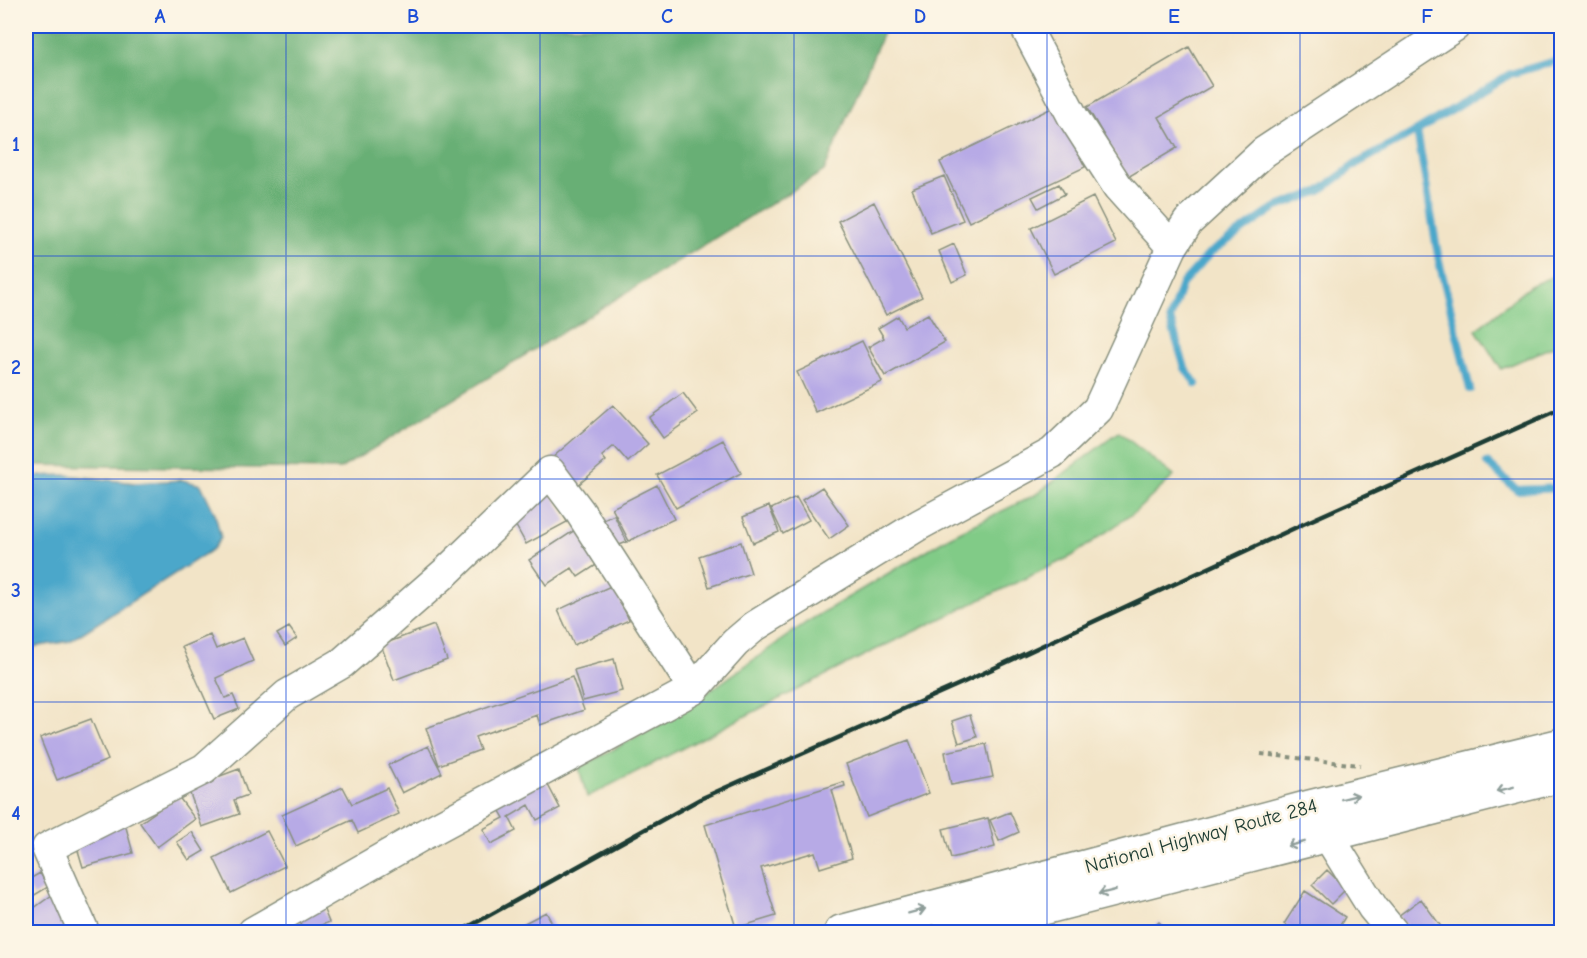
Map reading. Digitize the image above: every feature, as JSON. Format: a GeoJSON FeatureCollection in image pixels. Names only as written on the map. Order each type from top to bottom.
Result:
{"type":"FeatureCollection","features":[{"type":"Feature","properties":{"kind":"highway","name":"National Highway Route 284"},"geometry":{"type":"LineString","coordinates":[[841,933],[1310,807],[1562,745]]}},
{"type":"Feature","properties":{"kind":"highway","name":"National Highway Route 284"},"geometry":{"type":"LineString","coordinates":[[949,933],[1328,836],[1437,805],[1562,775]]}},
{"type":"Feature","properties":{"kind":"street"},"geometry":{"type":"LineString","coordinates":[[1025,26],[1073,117],[1118,188],[1172,247]]}},
{"type":"Feature","properties":{"kind":"street"},"geometry":{"type":"LineString","coordinates":[[253,933],[421,836],[694,689],[735,643],[755,626],[919,525],[1052,453],[1098,409],[1172,247],[1188,222],[1264,152],[1455,26]]}},
{"type":"Feature","properties":{"kind":"street"},"geometry":{"type":"LineString","coordinates":[[84,933],[47,848],[204,769],[287,694],[342,663],[446,572],[550,472],[580,512],[694,689]]}},
{"type":"Feature","properties":{"kind":"street"},"geometry":{"type":"LineString","coordinates":[[1310,807],[1373,908],[1393,933]]}},
{"type":"Feature","properties":{"kind":"path"},"geometry":{"type":"LineString","coordinates":[[1261,754],[1356,762],[1397,786]]}},
{"type":"Feature","properties":{"kind":"green space"},"geometry":{"type":"Polygon","coordinates":[[[26,26],[886,26],[824,171],[340,469],[26,465],[26,26]]]}},
{"type":"Feature","properties":{"kind":"green space"},"geometry":{"type":"Polygon","coordinates":[[[1561,273],[1561,343],[1501,369],[1476,330],[1530,286],[1561,273]]]}},
{"type":"Feature","properties":{"kind":"green space"},"geometry":{"type":"Polygon","coordinates":[[[1119,432],[1174,476],[1135,512],[1072,556],[869,653],[587,797],[579,768],[670,719],[807,622],[949,537],[1035,495],[1119,432]]]}},
{"type":"Feature","properties":{"kind":"water"},"geometry":{"type":"Polygon","coordinates":[[[67,475],[135,483],[182,480],[201,485],[215,514],[221,538],[213,549],[70,641],[26,648],[26,476],[67,475]]]}},
{"type":"Feature","properties":{"kind":"building"},"geometry":{"type":"Polygon","coordinates":[[[1189,47],[1212,86],[1159,117],[1177,148],[1128,177],[1087,107],[1189,47]]]}},
{"type":"Feature","properties":{"kind":"building"},"geometry":{"type":"Polygon","coordinates":[[[1056,106],[1085,167],[969,222],[940,162],[1056,106]]]}},
{"type":"Feature","properties":{"kind":"building"},"geometry":{"type":"Polygon","coordinates":[[[944,176],[963,220],[931,233],[912,189],[944,176]]]}},
{"type":"Feature","properties":{"kind":"building"},"geometry":{"type":"Polygon","coordinates":[[[1059,184],[1065,194],[1038,208],[1032,197],[1059,184]]]}},
{"type":"Feature","properties":{"kind":"building"},"geometry":{"type":"Polygon","coordinates":[[[1093,197],[1116,243],[1054,274],[1031,228],[1093,197]]]}},
{"type":"Feature","properties":{"kind":"building"},"geometry":{"type":"Polygon","coordinates":[[[874,202],[922,297],[886,315],[838,221],[874,202]]]}},
{"type":"Feature","properties":{"kind":"building"},"geometry":{"type":"Polygon","coordinates":[[[954,244],[967,275],[952,282],[939,251],[954,244]]]}},
{"type":"Feature","properties":{"kind":"building"},"geometry":{"type":"Polygon","coordinates":[[[928,314],[945,342],[885,376],[868,347],[884,338],[878,328],[898,316],[904,327],[928,314]]]}},
{"type":"Feature","properties":{"kind":"building"},"geometry":{"type":"Polygon","coordinates":[[[862,341],[882,382],[816,413],[797,372],[862,341]]]}},
{"type":"Feature","properties":{"kind":"building"},"geometry":{"type":"Polygon","coordinates":[[[683,393],[698,413],[663,438],[649,418],[683,393]]]}},
{"type":"Feature","properties":{"kind":"building"},"geometry":{"type":"Polygon","coordinates":[[[613,405],[648,444],[628,462],[614,446],[602,456],[606,461],[577,486],[552,458],[613,405]]]}},
{"type":"Feature","properties":{"kind":"building"},"geometry":{"type":"Polygon","coordinates":[[[723,440],[741,473],[676,508],[657,475],[723,440]]]}},
{"type":"Feature","properties":{"kind":"building"},"geometry":{"type":"Polygon","coordinates":[[[547,484],[567,522],[526,544],[511,517],[547,484]]]}},
{"type":"Feature","properties":{"kind":"building"},"geometry":{"type":"Polygon","coordinates":[[[657,485],[674,519],[629,541],[612,508],[657,485]]]}},
{"type":"Feature","properties":{"kind":"building"},"geometry":{"type":"Polygon","coordinates":[[[822,487],[849,525],[829,539],[802,500],[822,487]]]}},
{"type":"Feature","properties":{"kind":"building"},"geometry":{"type":"Polygon","coordinates":[[[796,497],[809,520],[783,534],[771,509],[796,497]]]}},
{"type":"Feature","properties":{"kind":"building"},"geometry":{"type":"Polygon","coordinates":[[[769,506],[779,532],[753,543],[743,517],[769,506]]]}},
{"type":"Feature","properties":{"kind":"building"},"geometry":{"type":"Polygon","coordinates":[[[614,515],[627,542],[609,549],[597,523],[614,515]]]}},
{"type":"Feature","properties":{"kind":"building"},"geometry":{"type":"Polygon","coordinates":[[[578,528],[601,562],[578,577],[572,568],[546,585],[529,560],[578,528]]]}},
{"type":"Feature","properties":{"kind":"building"},"geometry":{"type":"Polygon","coordinates":[[[741,542],[751,573],[709,587],[699,556],[741,542]]]}},
{"type":"Feature","properties":{"kind":"building"},"geometry":{"type":"Polygon","coordinates":[[[613,585],[629,620],[574,645],[558,610],[613,585]]]}},
{"type":"Feature","properties":{"kind":"building"},"geometry":{"type":"Polygon","coordinates":[[[434,625],[447,660],[394,680],[381,645],[434,625]]]}},
{"type":"Feature","properties":{"kind":"building"},"geometry":{"type":"Polygon","coordinates":[[[289,627],[297,638],[285,646],[277,634],[289,627]]]}},
{"type":"Feature","properties":{"kind":"building"},"geometry":{"type":"Polygon","coordinates":[[[210,635],[216,649],[243,638],[253,661],[216,678],[225,698],[233,695],[239,709],[214,719],[182,647],[210,635]]]}},
{"type":"Feature","properties":{"kind":"building"},"geometry":{"type":"Polygon","coordinates":[[[614,659],[622,691],[583,701],[574,670],[614,659]]]}},
{"type":"Feature","properties":{"kind":"building"},"geometry":{"type":"Polygon","coordinates":[[[572,677],[584,710],[540,725],[537,715],[475,737],[480,750],[439,765],[426,728],[572,677]]]}},
{"type":"Feature","properties":{"kind":"building"},"geometry":{"type":"Polygon","coordinates":[[[970,715],[977,737],[959,743],[952,721],[970,715]]]}},
{"type":"Feature","properties":{"kind":"building"},"geometry":{"type":"Polygon","coordinates":[[[91,719],[108,760],[57,780],[40,738],[91,719]]]}},
{"type":"Feature","properties":{"kind":"building"},"geometry":{"type":"Polygon","coordinates":[[[909,740],[929,793],[867,817],[846,764],[909,740]]]}},
{"type":"Feature","properties":{"kind":"building"},"geometry":{"type":"Polygon","coordinates":[[[986,744],[993,777],[951,785],[945,752],[986,744]]]}},
{"type":"Feature","properties":{"kind":"building"},"geometry":{"type":"Polygon","coordinates":[[[428,746],[442,773],[402,793],[388,765],[428,746]]]}},
{"type":"Feature","properties":{"kind":"building"},"geometry":{"type":"Polygon","coordinates":[[[538,766],[560,808],[537,820],[529,805],[509,817],[516,831],[491,844],[483,829],[504,818],[489,792],[538,766]]]}},
{"type":"Feature","properties":{"kind":"building"},"geometry":{"type":"Polygon","coordinates":[[[239,769],[248,795],[234,800],[239,814],[202,827],[188,788],[239,769]]]}},
{"type":"Feature","properties":{"kind":"building"},"geometry":{"type":"Polygon","coordinates":[[[844,782],[845,786],[832,790],[852,858],[820,868],[815,852],[761,868],[776,916],[736,928],[705,825],[844,782]]]}},
{"type":"Feature","properties":{"kind":"building"},"geometry":{"type":"Polygon","coordinates":[[[343,787],[352,804],[387,788],[399,814],[358,833],[352,820],[296,846],[282,815],[343,787]]]}},
{"type":"Feature","properties":{"kind":"building"},"geometry":{"type":"Polygon","coordinates":[[[178,796],[195,819],[157,847],[140,823],[178,796]]]}},
{"type":"Feature","properties":{"kind":"building"},"geometry":{"type":"Polygon","coordinates":[[[1010,812],[1019,832],[999,841],[990,820],[1010,812]]]}},
{"type":"Feature","properties":{"kind":"building"},"geometry":{"type":"Polygon","coordinates":[[[988,818],[995,847],[951,858],[943,829],[988,818]]]}},
{"type":"Feature","properties":{"kind":"building"},"geometry":{"type":"Polygon","coordinates":[[[124,820],[133,853],[83,867],[73,834],[124,820]]]}},
{"type":"Feature","properties":{"kind":"building"},"geometry":{"type":"Polygon","coordinates":[[[267,831],[285,866],[231,893],[214,858],[267,831]]]}},
{"type":"Feature","properties":{"kind":"building"},"geometry":{"type":"Polygon","coordinates":[[[192,832],[204,851],[189,860],[177,842],[192,832]]]}},
{"type":"Feature","properties":{"kind":"building"},"geometry":{"type":"Polygon","coordinates":[[[1327,870],[1346,889],[1331,904],[1312,885],[1327,870]]]}},
{"type":"Feature","properties":{"kind":"building"},"geometry":{"type":"Polygon","coordinates":[[[40,873],[48,887],[33,896],[26,881],[40,873]]]}},
{"type":"Feature","properties":{"kind":"building"},"geometry":{"type":"Polygon","coordinates":[[[316,891],[329,922],[304,932],[292,901],[316,891]]]}},
{"type":"Feature","properties":{"kind":"building"},"geometry":{"type":"Polygon","coordinates":[[[1305,891],[1345,917],[1336,932],[1297,932],[1284,924],[1305,891]]]}},
{"type":"Feature","properties":{"kind":"building"},"geometry":{"type":"Polygon","coordinates":[[[52,895],[79,932],[26,932],[26,914],[52,895]]]}},
{"type":"Feature","properties":{"kind":"building"},"geometry":{"type":"Polygon","coordinates":[[[1421,899],[1445,932],[1410,932],[1398,916],[1421,899]]]}},
{"type":"Feature","properties":{"kind":"building"},"geometry":{"type":"Polygon","coordinates":[[[546,912],[557,932],[507,932],[546,912]]]}},
{"type":"Feature","properties":{"kind":"building"},"geometry":{"type":"Polygon","coordinates":[[[1159,922],[1170,932],[1149,932],[1159,922]]]}},
{"type":"Feature","properties":{"kind":"waterway"},"geometry":{"type":"LineString","coordinates":[[1196,384],[1185,368],[1170,319],[1182,284],[1211,252],[1275,208],[1320,191],[1356,164],[1417,131],[1510,74],[1562,59]]}},
{"type":"Feature","properties":{"kind":"waterway"},"geometry":{"type":"LineString","coordinates":[[1417,131],[1439,261],[1470,389]]}},
{"type":"Feature","properties":{"kind":"waterway"},"geometry":{"type":"LineString","coordinates":[[1487,463],[1517,490],[1562,488]]}},
{"type":"Feature","properties":{"kind":"railway"},"geometry":{"type":"LineString","coordinates":[[459,932],[700,799],[962,683],[1314,519],[1562,408]]}}]}
